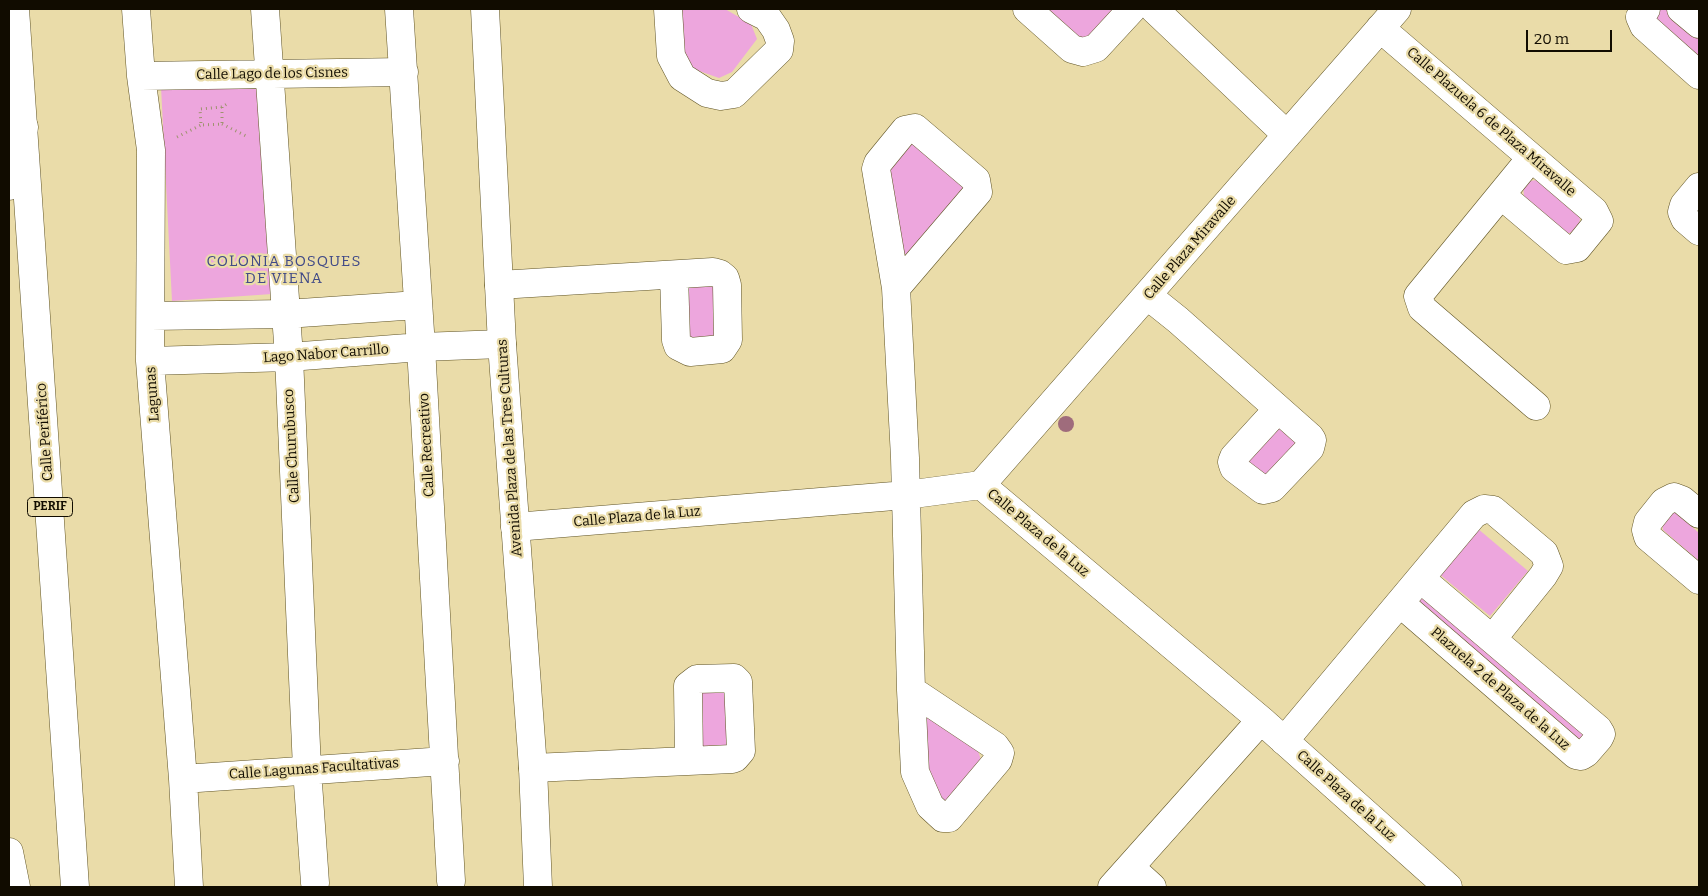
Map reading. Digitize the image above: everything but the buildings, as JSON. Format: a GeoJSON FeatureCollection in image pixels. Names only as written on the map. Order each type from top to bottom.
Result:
{"type":"FeatureCollection","features":[{"type":"Feature","properties":{"kind":"main road","name":"Calle Periférico"},"geometry":{"type":"LineString","coordinates":[[15,9],[75,887]]}},
{"type":"Feature","properties":{"kind":"main road","name":"Lagunas"},"geometry":{"type":"LineString","coordinates":[[136,9],[141,76],[151,150],[150,362],[183,779],[189,887]]}},
{"type":"Feature","properties":{"kind":"main road","name":"Calle Churubusco"},"geometry":{"type":"LineString","coordinates":[[265,9],[289,357],[307,769],[315,883]]}},
{"type":"Feature","properties":{"kind":"main road","name":"Calle Recreativo"},"geometry":{"type":"LineString","coordinates":[[399,9],[421,347],[451,881]]}},
{"type":"Feature","properties":{"kind":"main road","name":"Avenida Plaza de las Tres Culturas"},"geometry":{"type":"LineString","coordinates":[[485,9],[502,344],[533,768],[538,887]]}},
{"type":"Feature","properties":{"kind":"main road"},"geometry":{"type":"LineString","coordinates":[[668,9],[671,56],[682,77],[707,93],[721,96],[734,94],[780,50],[780,41],[776,30],[767,17],[751,9]]}},
{"type":"Feature","properties":{"kind":"main road"},"geometry":{"type":"LineString","coordinates":[[1027,9],[1072,49],[1083,52],[1096,48],[1132,9]]}},
{"type":"Feature","properties":{"kind":"main road"},"geometry":{"type":"LineString","coordinates":[[1154,9],[1287,135]]}},
{"type":"Feature","properties":{"kind":"main road"},"geometry":{"type":"LineString","coordinates":[[1646,9],[1640,17],[1644,26],[1699,75]]}},
{"type":"Feature","properties":{"kind":"main road"},"geometry":{"type":"LineString","coordinates":[[1681,9],[1699,24]]}},
{"type":"Feature","properties":{"kind":"main road","name":"Calle Plaza Miravalle"},"geometry":{"type":"LineString","coordinates":[[981,485],[1148,296],[1388,18]]}},
{"type":"Feature","properties":{"kind":"main road","name":"Calle Plazuela 6 de Plaza Miravalle"},"geometry":{"type":"LineString","coordinates":[[1388,18],[1531,158],[1594,211],[1599,218],[1577,248],[1566,250],[1501,195]]}},
{"type":"Feature","properties":{"kind":"main road","name":"Calle Lago de los Cisnes"},"geometry":{"type":"LineString","coordinates":[[141,76],[404,72]]}},
{"type":"Feature","properties":{"kind":"main road","name":"Calle Periférico"},"geometry":{"type":"LineString","coordinates":[[9,186],[24,127]]}},
{"type":"Feature","properties":{"kind":"main road"},"geometry":{"type":"LineString","coordinates":[[896,288],[978,192],[976,180],[915,128],[905,130],[876,166],[896,288],[906,494],[911,690]]}},
{"type":"Feature","properties":{"kind":"main road"},"geometry":{"type":"LineString","coordinates":[[1531,158],[1420,292],[1418,301],[1422,308],[1536,406]]}},
{"type":"Feature","properties":{"kind":"main road"},"geometry":{"type":"LineString","coordinates":[[1699,187],[1684,205],[1682,212],[1685,219],[1699,231]]}},
{"type":"Feature","properties":{"kind":"main road"},"geometry":{"type":"LineString","coordinates":[[499,285],[674,275]]}},
{"type":"Feature","properties":{"kind":"main road"},"geometry":{"type":"LineString","coordinates":[[1148,296],[1178,320],[1278,409]]}},
{"type":"Feature","properties":{"kind":"main road"},"geometry":{"type":"LineString","coordinates":[[151,316],[286,314],[418,306]]}},
{"type":"Feature","properties":{"kind":"main road","name":"Lago Nabor Carrillo"},"geometry":{"type":"LineString","coordinates":[[150,362],[289,357],[421,347],[502,344]]}},
{"type":"Feature","properties":{"kind":"main road","name":"Calle Plaza de la Luz"},"geometry":{"type":"LineString","coordinates":[[515,527],[906,494],[981,485],[1261,720],[1448,887]]}},
{"type":"Feature","properties":{"kind":"main road"},"geometry":{"type":"LineString","coordinates":[[1699,514],[1682,500],[1674,497],[1664,502],[1646,526],[1648,537],[1699,580]]}},
{"type":"Feature","properties":{"kind":"main road"},"geometry":{"type":"LineString","coordinates":[[1284,741],[1474,514],[1484,509],[1493,510],[1544,553],[1549,566],[1493,638],[1421,579]]}},
{"type":"Feature","properties":{"kind":"main road","name":"Plazuela 2 de Plaza de la Luz"},"geometry":{"type":"LineString","coordinates":[[1400,603],[1576,754],[1581,756],[1586,753],[1599,738],[1600,731],[1493,638]]}},
{"type":"Feature","properties":{"kind":"main road"},"geometry":{"type":"LineString","coordinates":[[1112,887],[1261,720]]}},
{"type":"Feature","properties":{"kind":"main road","name":"Calle Lagunas Facultativas"},"geometry":{"type":"LineString","coordinates":[[183,779],[445,760]]}},
{"type":"Feature","properties":{"kind":"main road"},"geometry":{"type":"LineString","coordinates":[[533,768],[689,760]]}},
{"type":"Feature","properties":{"kind":"main road"},"geometry":{"type":"LineString","coordinates":[[9,852],[16,887]]}},
{"type":"Feature","properties":{"kind":"main road"},"geometry":{"type":"LineString","coordinates":[[1130,867],[1152,887]]}},
{"type":"Feature","properties":{"kind":"path"},"geometry":{"type":"LineString","coordinates":[[222,107],[222,124],[201,125],[200,109],[222,107]]}},
{"type":"Feature","properties":{"kind":"shaded area"},"geometry":{"type":"Polygon","coordinates":[[[678,9],[725,9],[751,24],[757,39],[732,72],[719,78],[688,67],[682,55],[678,9]]]}},
{"type":"Feature","properties":{"kind":"shaded area"},"geometry":{"type":"Polygon","coordinates":[[[1042,9],[1118,9],[1083,46],[1042,9]]]}},
{"type":"Feature","properties":{"kind":"shaded area"},"geometry":{"type":"Polygon","coordinates":[[[1658,9],[1668,9],[1699,35],[1699,56],[1652,16],[1658,9]]]}},
{"type":"Feature","properties":{"kind":"shaded area"},"geometry":{"type":"Polygon","coordinates":[[[261,82],[272,294],[172,301],[161,87],[261,82]]]}},
{"type":"Feature","properties":{"kind":"shaded area"},"geometry":{"type":"Polygon","coordinates":[[[917,140],[967,185],[910,255],[899,253],[889,166],[907,142],[917,140]]]}},
{"type":"Feature","properties":{"kind":"shaded area"},"geometry":{"type":"Polygon","coordinates":[[[1537,180],[1580,217],[1579,229],[1567,234],[1524,198],[1523,182],[1537,180]]]}},
{"type":"Feature","properties":{"kind":"shaded area"},"geometry":{"type":"Polygon","coordinates":[[[715,285],[717,339],[687,340],[686,286],[715,285]]]}},
{"type":"Feature","properties":{"kind":"shaded area"},"geometry":{"type":"Polygon","coordinates":[[[1274,423],[1297,443],[1261,484],[1238,463],[1274,423]]]}},
{"type":"Feature","properties":{"kind":"shaded area"},"geometry":{"type":"Polygon","coordinates":[[[1675,512],[1699,533],[1699,561],[1663,530],[1661,514],[1675,512]]]}},
{"type":"Feature","properties":{"kind":"shaded area"},"geometry":{"type":"Polygon","coordinates":[[[1477,528],[1528,571],[1490,616],[1438,573],[1477,528]]]}},
{"type":"Feature","properties":{"kind":"shaded area"},"geometry":{"type":"Polygon","coordinates":[[[1422,592],[1592,736],[1581,748],[1412,604],[1422,592]]]}},
{"type":"Feature","properties":{"kind":"shaded area"},"geometry":{"type":"Polygon","coordinates":[[[730,691],[731,745],[702,746],[700,692],[730,691]]]}},
{"type":"Feature","properties":{"kind":"shaded area"},"geometry":{"type":"Polygon","coordinates":[[[930,710],[978,751],[981,760],[944,806],[924,772],[922,714],[930,710]]]}},
{"type":"Feature","properties":{"kind":"district","name":"COLONIA BOSQUES DE VIENA"},"geometry":{"type":"Point","coordinates":[284,270]}}]}
